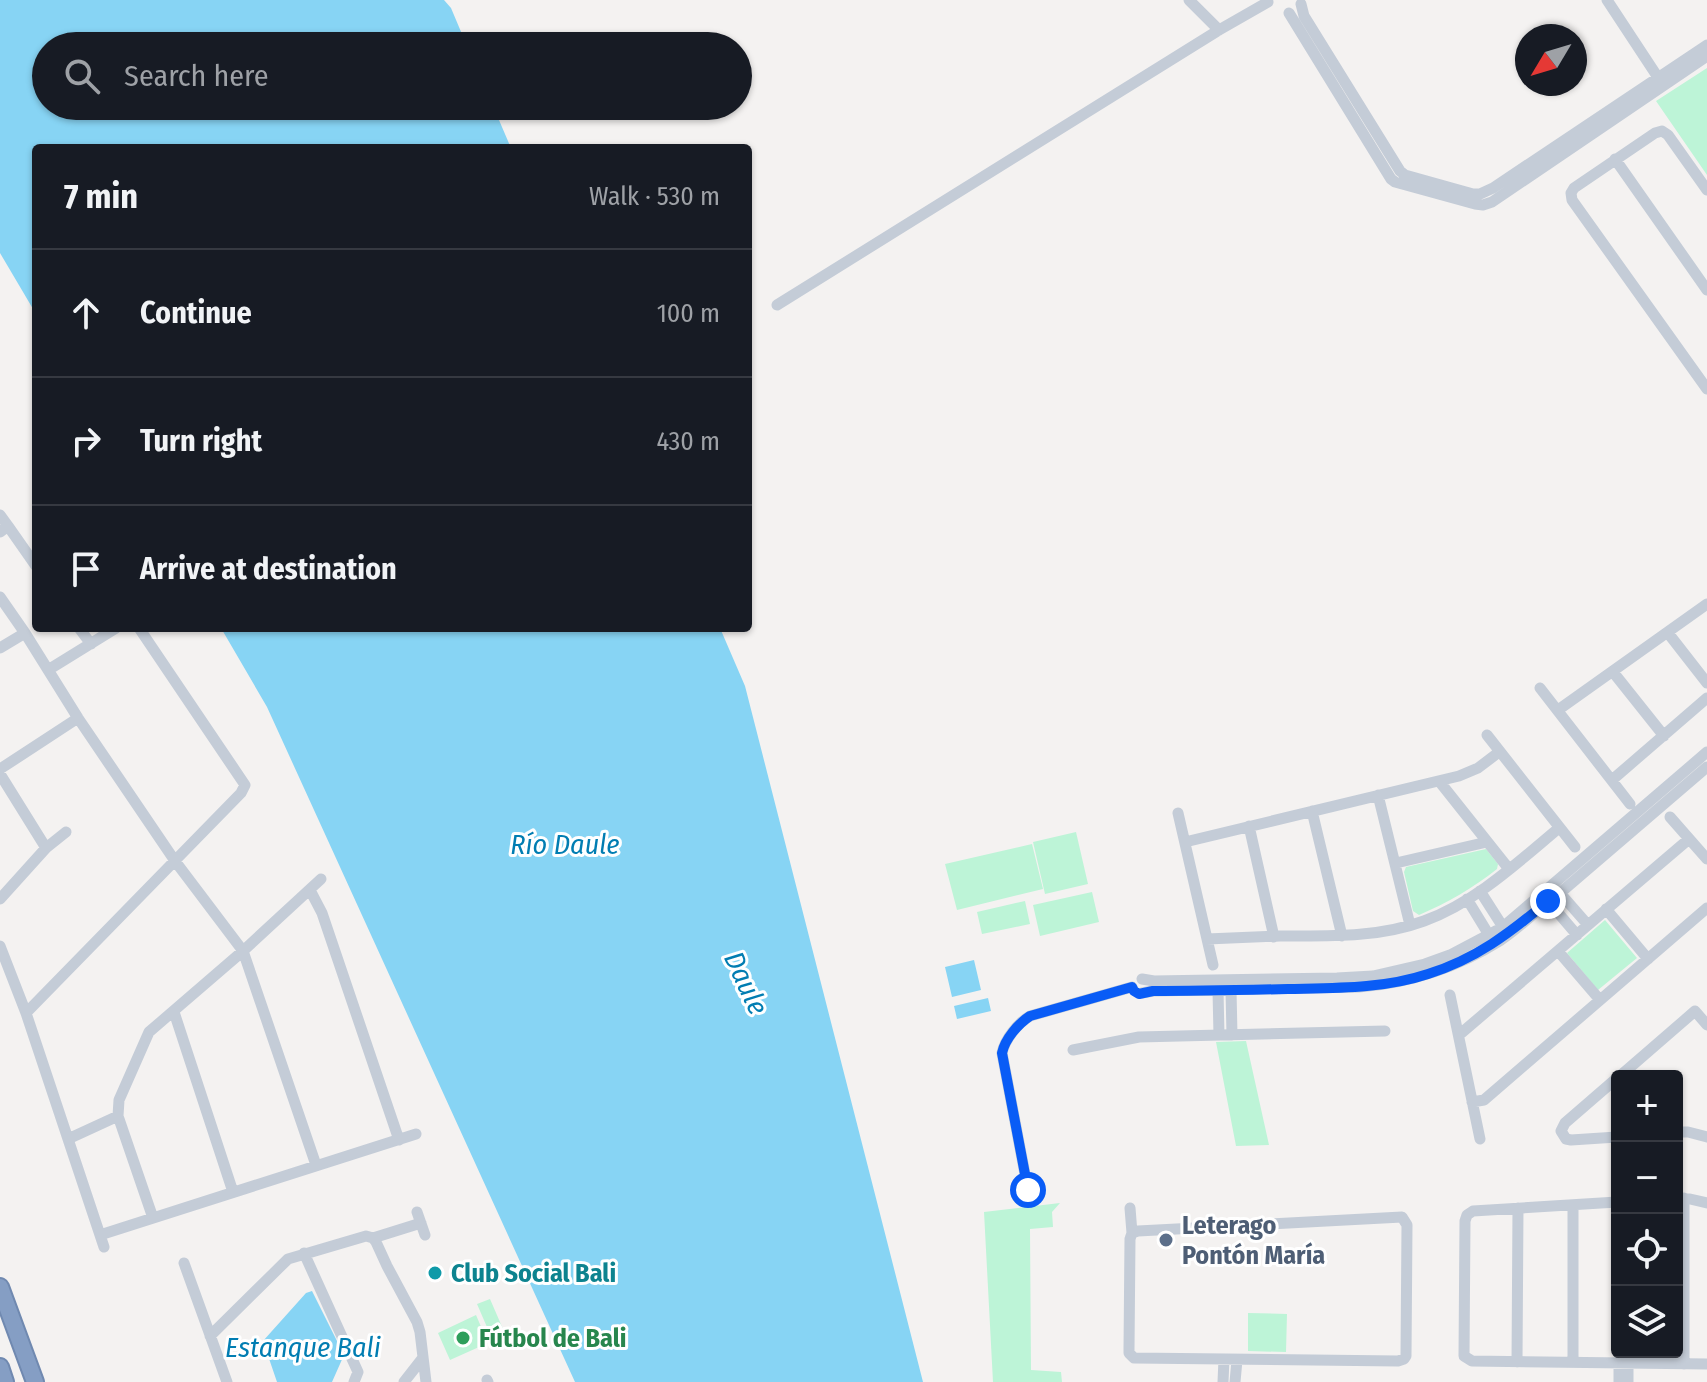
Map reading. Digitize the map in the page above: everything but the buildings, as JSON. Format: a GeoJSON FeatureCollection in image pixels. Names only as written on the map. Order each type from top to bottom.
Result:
{"type":"FeatureCollection","features":[{"type":"Feature","properties":{"kind":"highway"},"geometry":{"type":"LineString","coordinates":[[0,1287],[35,1382]]}},
{"type":"Feature","properties":{"kind":"highway"},"geometry":{"type":"LineString","coordinates":[[0,1367],[5,1382]]}},
{"type":"Feature","properties":{"kind":"street"},"geometry":{"type":"LineString","coordinates":[[1189,0],[1219,30]]}},
{"type":"Feature","properties":{"kind":"street"},"geometry":{"type":"LineString","coordinates":[[1607,0],[1660,81]]}},
{"type":"Feature","properties":{"kind":"street"},"geometry":{"type":"LineString","coordinates":[[777,305],[1219,30],[1276,7],[1296,9],[1301,2]]}},
{"type":"Feature","properties":{"kind":"street"},"geometry":{"type":"LineString","coordinates":[[1301,2],[1304,16],[1400,171],[1473,194],[1493,188],[1660,81],[1707,56]]}},
{"type":"Feature","properties":{"kind":"street"},"geometry":{"type":"LineString","coordinates":[[1276,7],[1391,179],[1483,205],[1492,202],[1707,45]]}},
{"type":"Feature","properties":{"kind":"street"},"geometry":{"type":"LineString","coordinates":[[1707,190],[1662,131],[1574,188],[1571,196],[1707,389]]}},
{"type":"Feature","properties":{"kind":"street"},"geometry":{"type":"LineString","coordinates":[[1615,159],[1707,290]]}},
{"type":"Feature","properties":{"kind":"street"},"geometry":{"type":"LineString","coordinates":[[2,522],[32,561]]}},
{"type":"Feature","properties":{"kind":"street"},"geometry":{"type":"LineString","coordinates":[[0,597],[175,861],[243,951],[316,1165]]}},
{"type":"Feature","properties":{"kind":"street"},"geometry":{"type":"LineString","coordinates":[[1558,710],[1707,604]]}},
{"type":"Feature","properties":{"kind":"street"},"geometry":{"type":"LineString","coordinates":[[82,632],[91,644]]}},
{"type":"Feature","properties":{"kind":"street"},"geometry":{"type":"LineString","coordinates":[[48,670],[110,632]]}},
{"type":"Feature","properties":{"kind":"street"},"geometry":{"type":"LineString","coordinates":[[26,1013],[241,793],[245,785],[142,632]]}},
{"type":"Feature","properties":{"kind":"street"},"geometry":{"type":"LineString","coordinates":[[0,648],[25,633]]}},
{"type":"Feature","properties":{"kind":"street"},"geometry":{"type":"LineString","coordinates":[[1668,633],[1707,683]]}},
{"type":"Feature","properties":{"kind":"street"},"geometry":{"type":"LineString","coordinates":[[1613,672],[1664,736]]}},
{"type":"Feature","properties":{"kind":"street"},"geometry":{"type":"LineString","coordinates":[[1540,688],[1630,804]]}},
{"type":"Feature","properties":{"kind":"street"},"geometry":{"type":"LineString","coordinates":[[1612,780],[1707,698]]}},
{"type":"Feature","properties":{"kind":"street"},"geometry":{"type":"LineString","coordinates":[[46,848],[0,771],[78,718]]}},
{"type":"Feature","properties":{"kind":"street"},"geometry":{"type":"LineString","coordinates":[[1487,735],[1575,847]]}},
{"type":"Feature","properties":{"kind":"street"},"geometry":{"type":"LineString","coordinates":[[1185,842],[1459,776],[1478,768],[1499,752]]}},
{"type":"Feature","properties":{"kind":"street"},"geometry":{"type":"LineString","coordinates":[[1028,1190],[1002,1053],[1004,1045],[1020,1023],[1030,1016],[1154,981],[1224,987],[1373,976],[1450,955],[1495,937],[1548,895],[1707,752]]}},
{"type":"Feature","properties":{"kind":"street"},"geometry":{"type":"LineString","coordinates":[[1495,937],[1503,927],[1548,895],[1560,893],[1707,767]]}},
{"type":"Feature","properties":{"kind":"street"},"geometry":{"type":"LineString","coordinates":[[1439,781],[1509,869]]}},
{"type":"Feature","properties":{"kind":"street"},"geometry":{"type":"LineString","coordinates":[[1378,795],[1410,925]]}},
{"type":"Feature","properties":{"kind":"street"},"geometry":{"type":"LineString","coordinates":[[1312,811],[1342,936]]}},
{"type":"Feature","properties":{"kind":"street"},"geometry":{"type":"LineString","coordinates":[[1178,813],[1213,965]]}},
{"type":"Feature","properties":{"kind":"street"},"geometry":{"type":"LineString","coordinates":[[1670,817],[1707,859]]}},
{"type":"Feature","properties":{"kind":"street"},"geometry":{"type":"LineString","coordinates":[[1249,826],[1274,937]]}},
{"type":"Feature","properties":{"kind":"street"},"geometry":{"type":"LineString","coordinates":[[1207,939],[1342,936],[1378,933],[1425,921],[1480,891],[1559,828]]}},
{"type":"Feature","properties":{"kind":"street"},"geometry":{"type":"LineString","coordinates":[[0,899],[46,848],[66,832]]}},
{"type":"Feature","properties":{"kind":"street"},"geometry":{"type":"LineString","coordinates":[[1459,1035],[1689,839]]}},
{"type":"Feature","properties":{"kind":"street"},"geometry":{"type":"LineString","coordinates":[[1396,863],[1487,842]]}},
{"type":"Feature","properties":{"kind":"street"},"geometry":{"type":"LineString","coordinates":[[153,1218],[118,1116],[119,1100],[149,1032],[321,879]]}},
{"type":"Feature","properties":{"kind":"street"},"geometry":{"type":"LineString","coordinates":[[310,890],[322,913],[399,1140]]}},
{"type":"Feature","properties":{"kind":"street"},"geometry":{"type":"LineString","coordinates":[[1480,891],[1503,927]]}},
{"type":"Feature","properties":{"kind":"street"},"geometry":{"type":"LineString","coordinates":[[1560,893],[1588,925]]}},
{"type":"Feature","properties":{"kind":"street"},"geometry":{"type":"LineString","coordinates":[[1548,895],[1577,935]]}},
{"type":"Feature","properties":{"kind":"street"},"geometry":{"type":"LineString","coordinates":[[1467,899],[1495,937]]}},
{"type":"Feature","properties":{"kind":"street"},"geometry":{"type":"LineString","coordinates":[[1472,1102],[1484,1100],[1707,908]]}},
{"type":"Feature","properties":{"kind":"street"},"geometry":{"type":"LineString","coordinates":[[1606,909],[1648,959]]}},
{"type":"Feature","properties":{"kind":"street"},"geometry":{"type":"LineString","coordinates":[[0,946],[26,1013],[104,1247]]}},
{"type":"Feature","properties":{"kind":"street"},"geometry":{"type":"LineString","coordinates":[[1558,951],[1600,1000]]}},
{"type":"Feature","properties":{"kind":"street"},"geometry":{"type":"LineString","coordinates":[[1224,987],[1232,1035]]}},
{"type":"Feature","properties":{"kind":"street"},"geometry":{"type":"LineString","coordinates":[[1219,1035],[1224,987]]}},
{"type":"Feature","properties":{"kind":"street"},"geometry":{"type":"LineString","coordinates":[[1450,995],[1480,1139]]}},
{"type":"Feature","properties":{"kind":"street"},"geometry":{"type":"LineString","coordinates":[[1626,1070],[1695,1011],[1707,1025]]}},
{"type":"Feature","properties":{"kind":"street"},"geometry":{"type":"LineString","coordinates":[[174,1012],[233,1192]]}},
{"type":"Feature","properties":{"kind":"street"},"geometry":{"type":"LineString","coordinates":[[1073,1050],[1139,1037],[1385,1031]]}},
{"type":"Feature","properties":{"kind":"street"},"geometry":{"type":"LineString","coordinates":[[1611,1083],[1565,1123],[1561,1131],[1566,1139],[1571,1140],[1611,1137]]}},
{"type":"Feature","properties":{"kind":"street"},"geometry":{"type":"LineString","coordinates":[[68,1139],[118,1116]]}},
{"type":"Feature","properties":{"kind":"street"},"geometry":{"type":"LineString","coordinates":[[1683,1132],[1707,1137]]}},
{"type":"Feature","properties":{"kind":"street"},"geometry":{"type":"LineString","coordinates":[[100,1235],[416,1134]]}},
{"type":"Feature","properties":{"kind":"street"},"geometry":{"type":"LineString","coordinates":[[1683,1198],[1707,1203]]}},
{"type":"Feature","properties":{"kind":"street"},"geometry":{"type":"LineString","coordinates":[[1611,1202],[1518,1208],[1469,1213],[1465,1217],[1464,1356],[1472,1361],[1625,1359],[1707,1364]]}},
{"type":"Feature","properties":{"kind":"street"},"geometry":{"type":"LineString","coordinates":[[1573,1205],[1573,1362]]}},
{"type":"Feature","properties":{"kind":"street"},"geometry":{"type":"LineString","coordinates":[[1130,1208],[1131,1356],[1237,1360],[1404,1359],[1407,1225],[1398,1216],[1132,1233]]}},
{"type":"Feature","properties":{"kind":"street"},"geometry":{"type":"LineString","coordinates":[[1517,1362],[1518,1208]]}},
{"type":"Feature","properties":{"kind":"street"},"geometry":{"type":"LineString","coordinates":[[1681,1214],[1684,1364]]}},
{"type":"Feature","properties":{"kind":"street"},"geometry":{"type":"LineString","coordinates":[[210,1336],[292,1256],[361,1236],[373,1238],[421,1223]]}},
{"type":"Feature","properties":{"kind":"street"},"geometry":{"type":"LineString","coordinates":[[373,1238],[417,1322],[426,1382]]}},
{"type":"Feature","properties":{"kind":"street"},"geometry":{"type":"LineString","coordinates":[[304,1253],[359,1379]]}},
{"type":"Feature","properties":{"kind":"street"},"geometry":{"type":"LineString","coordinates":[[184,1263],[227,1382]]}},
{"type":"Feature","properties":{"kind":"street"},"geometry":{"type":"LineString","coordinates":[[404,1382],[422,1359]]}},
{"type":"Feature","properties":{"kind":"street"},"geometry":{"type":"LineString","coordinates":[[1223,1382],[1224,1359]]}},
{"type":"Feature","properties":{"kind":"street"},"geometry":{"type":"LineString","coordinates":[[1619,1382],[1625,1359]]}},
{"type":"Feature","properties":{"kind":"street"},"geometry":{"type":"LineString","coordinates":[[1625,1359],[1628,1382]]}},
{"type":"Feature","properties":{"kind":"street"},"geometry":{"type":"LineString","coordinates":[[1235,1382],[1237,1360]]}},
{"type":"Feature","properties":{"kind":"green space"},"geometry":{"type":"Polygon","coordinates":[[[1707,68],[1707,175],[1656,101],[1707,68]]]}},
{"type":"Feature","properties":{"kind":"green space"},"geometry":{"type":"Polygon","coordinates":[[[1076,832],[1088,884],[1045,894],[1033,842],[1076,832]]]}},
{"type":"Feature","properties":{"kind":"green space"},"geometry":{"type":"Polygon","coordinates":[[[1032,844],[1043,889],[957,910],[945,864],[1032,844]]]}},
{"type":"Feature","properties":{"kind":"green space"},"geometry":{"type":"Polygon","coordinates":[[[1486,849],[1498,864],[1497,869],[1440,905],[1419,915],[1413,911],[1404,872],[1406,867],[1486,849]]]}},
{"type":"Feature","properties":{"kind":"green space"},"geometry":{"type":"Polygon","coordinates":[[[1092,892],[1099,922],[1040,936],[1033,905],[1092,892]]]}},
{"type":"Feature","properties":{"kind":"green space"},"geometry":{"type":"Polygon","coordinates":[[[1025,901],[1030,924],[982,934],[977,912],[1025,901]]]}},
{"type":"Feature","properties":{"kind":"green space"},"geometry":{"type":"Polygon","coordinates":[[[1605,920],[1637,958],[1598,990],[1567,953],[1605,920]]]}},
{"type":"Feature","properties":{"kind":"green space"},"geometry":{"type":"Polygon","coordinates":[[[1246,1041],[1269,1145],[1236,1146],[1216,1042],[1246,1041]]]}},
{"type":"Feature","properties":{"kind":"green space"},"geometry":{"type":"Polygon","coordinates":[[[1060,1203],[1052,1212],[1053,1227],[1030,1229],[1031,1370],[1061,1372],[1062,1382],[993,1382],[984,1212],[1060,1203]]]}},
{"type":"Feature","properties":{"kind":"green space"},"geometry":{"type":"Polygon","coordinates":[[[490,1299],[503,1329],[490,1334],[477,1304],[490,1299]]]}},
{"type":"Feature","properties":{"kind":"green space"},"geometry":{"type":"Polygon","coordinates":[[[1248,1313],[1287,1314],[1286,1352],[1248,1351],[1248,1313]]]}},
{"type":"Feature","properties":{"kind":"green space","name":"Fútbol de Bali"},"geometry":{"type":"Polygon","coordinates":[[[476,1315],[488,1343],[450,1360],[438,1333],[476,1315]]]}},
{"type":"Feature","properties":{"kind":"water"},"geometry":{"type":"Polygon","coordinates":[[[0,0],[444,0],[451,8],[461,32],[32,32],[32,120],[499,120],[509,144],[32,144],[32,307],[0,253],[0,0]]]}},
{"type":"Feature","properties":{"kind":"water","name":"Río Daule"},"geometry":{"type":"Polygon","coordinates":[[[223,632],[722,632],[745,686],[923,1382],[575,1382],[267,707],[223,632]]]}},
{"type":"Feature","properties":{"kind":"water"},"geometry":{"type":"Polygon","coordinates":[[[974,960],[981,990],[952,997],[945,967],[974,960]]]}},
{"type":"Feature","properties":{"kind":"water"},"geometry":{"type":"Polygon","coordinates":[[[988,998],[991,1011],[957,1019],[954,1006],[988,998]]]}},
{"type":"Feature","properties":{"kind":"water","name":"Estanque Bali"},"geometry":{"type":"Polygon","coordinates":[[[312,1291],[344,1355],[332,1382],[277,1382],[263,1341],[306,1293],[312,1291]]]}},
{"type":"Feature","properties":{"kind":"place","name":"Leterago Pontón María"},"geometry":{"type":"Point","coordinates":[1166,1240]}},
{"type":"Feature","properties":{"kind":"place","name":"Club Social Bali"},"geometry":{"type":"Point","coordinates":[435,1273]}},
{"type":"Feature","properties":{"kind":"place","name":"Fútbol de Bali"},"geometry":{"type":"Point","coordinates":[463,1338]}},
{"type":"Feature","properties":{"kind":"route"},"geometry":{"type":"LineString","coordinates":[[1028,1190],[1002,1053],[1004,1045],[1020,1023],[1030,1016],[1132,987],[1139,994],[1153,991],[1379,986],[1430,974],[1482,950],[1511,932],[1548,901]]}},
{"type":"Feature","properties":{"kind":"water label","name":"Daule"},"geometry":{"type":"Point","coordinates":[746,983]}}]}
